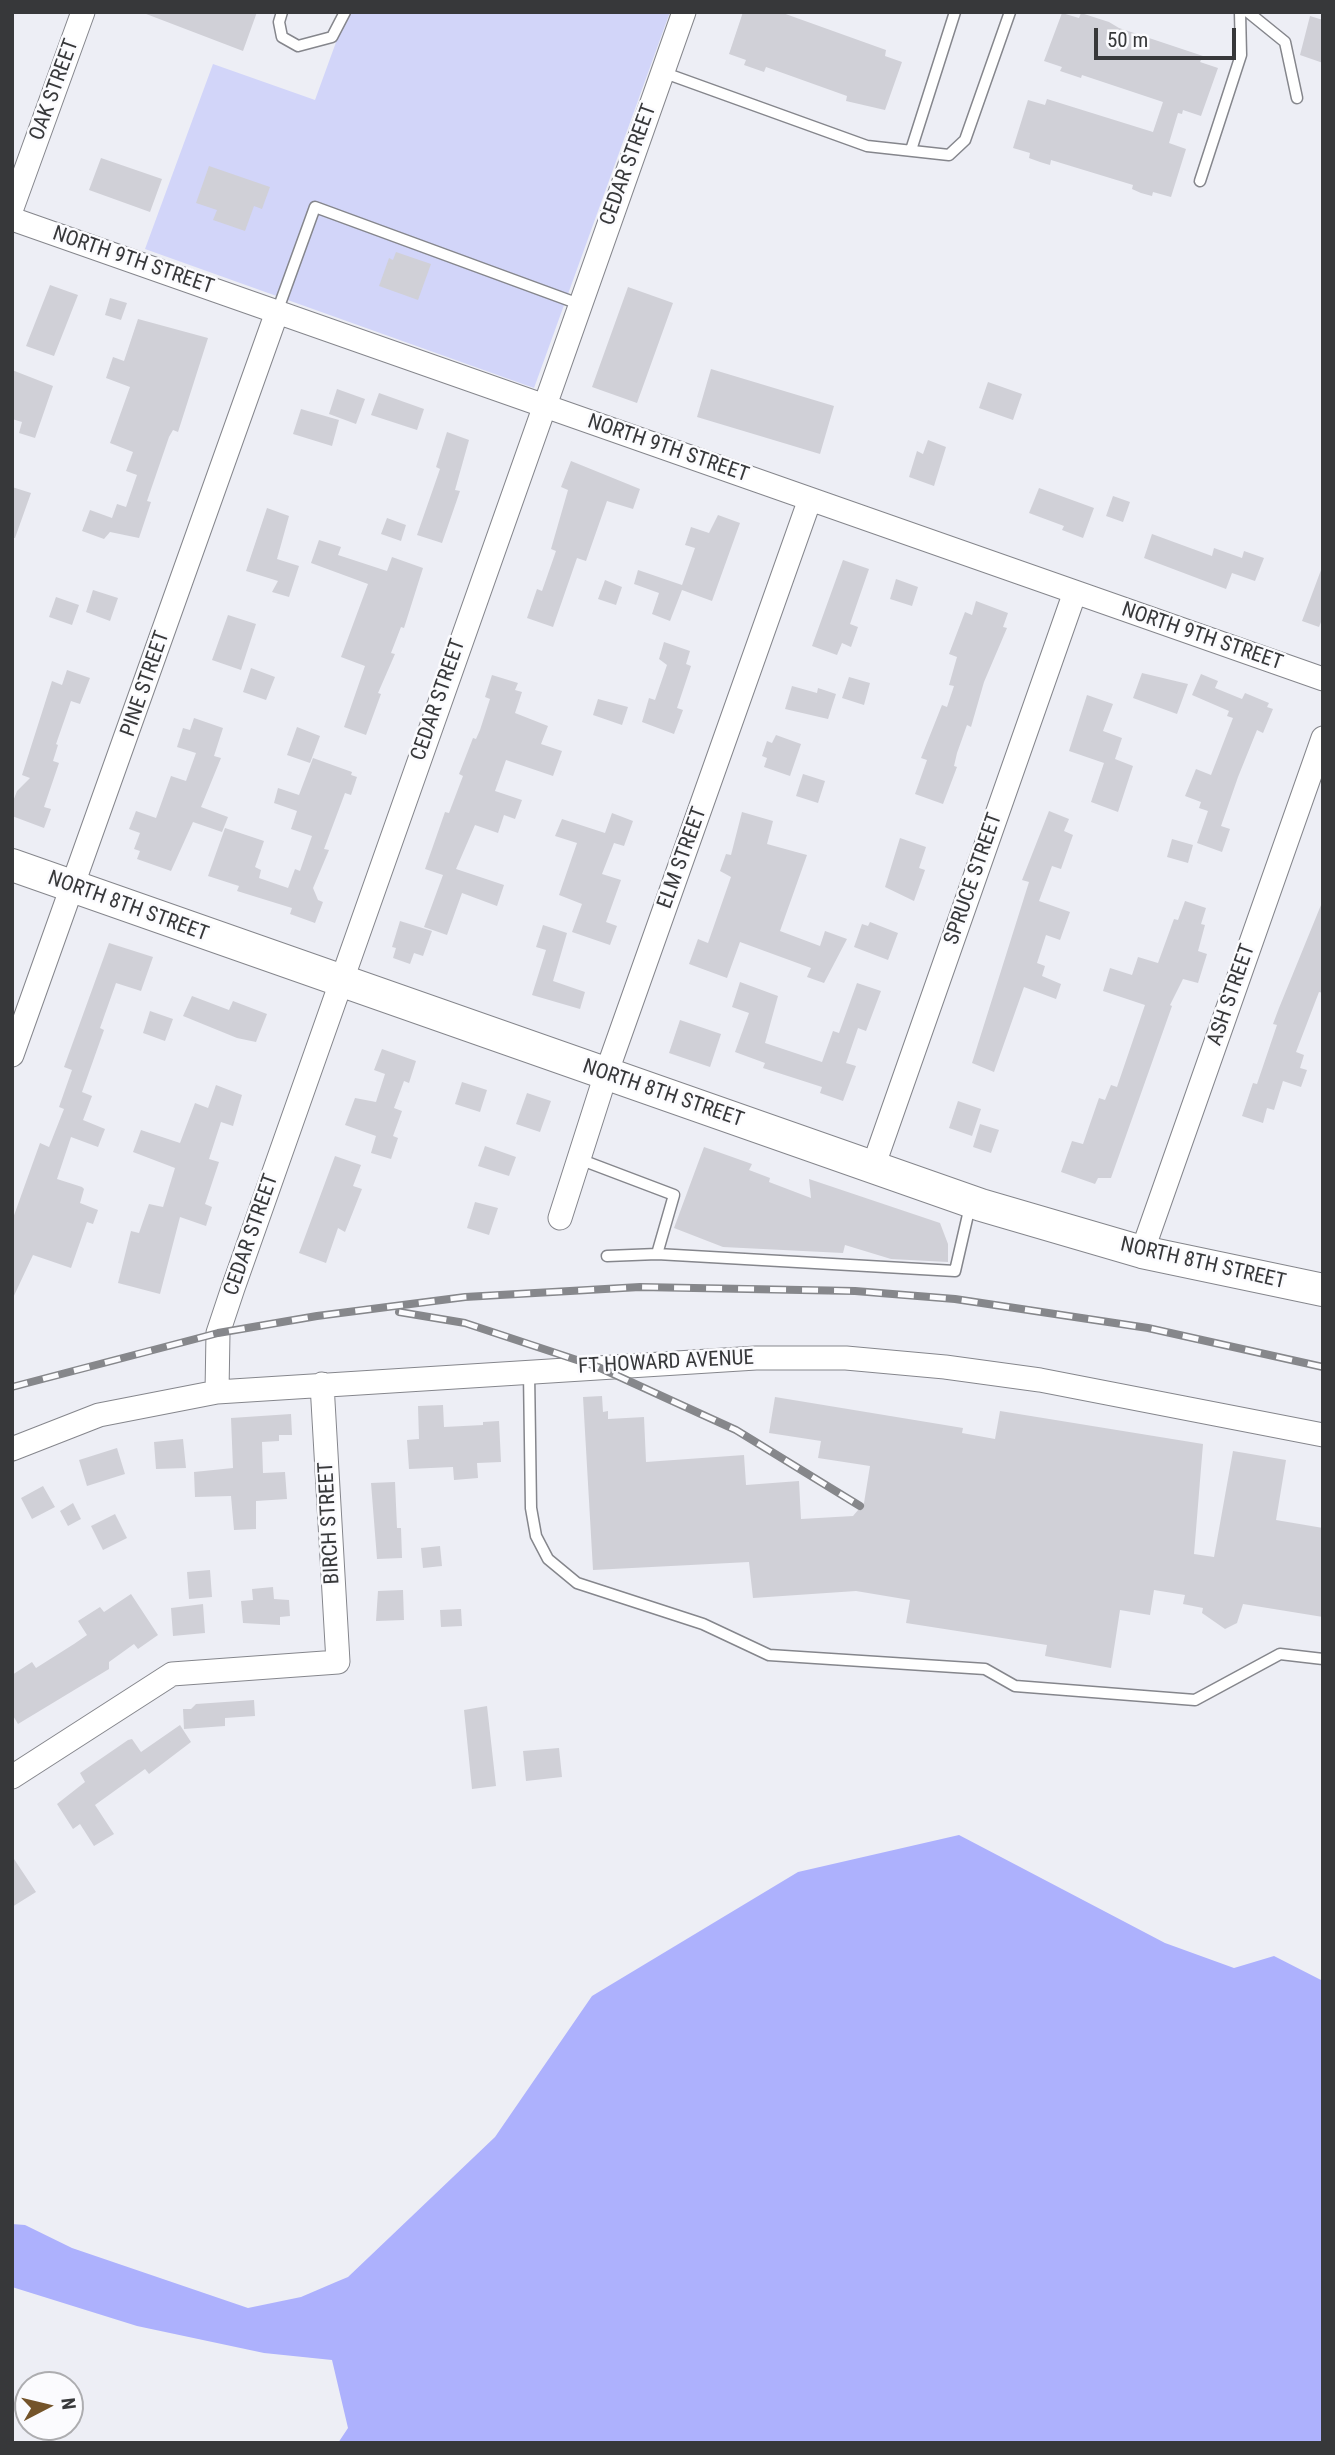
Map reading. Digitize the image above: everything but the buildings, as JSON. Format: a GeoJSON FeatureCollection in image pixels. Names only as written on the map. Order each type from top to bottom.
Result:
{"type":"FeatureCollection","features":[{"type":"Feature","properties":{"kind":"main road","name":"NORTH 8TH STREET"},"geometry":{"type":"LineString","coordinates":[[12,865],[971,1201],[1142,1252],[1323,1290]]}},
{"type":"Feature","properties":{"kind":"street","name":"OAK STREET"},"geometry":{"type":"LineString","coordinates":[[12,208],[83,12]]}},
{"type":"Feature","properties":{"kind":"street","name":"CEDAR STREET"},"geometry":{"type":"LineString","coordinates":[[217,1392],[218,1333],[543,405],[684,12]]}},
{"type":"Feature","properties":{"kind":"street","name":"NORTH 9TH STREET"},"geometry":{"type":"LineString","coordinates":[[12,219],[1323,679]]}},
{"type":"Feature","properties":{"kind":"street","name":"PINE STREET"},"geometry":{"type":"LineString","coordinates":[[12,1055],[277,312]]}},
{"type":"Feature","properties":{"kind":"street","name":"ELM STREET"},"geometry":{"type":"LineString","coordinates":[[560,1218],[606,1074],[810,499]]}},
{"type":"Feature","properties":{"kind":"street","name":"SPRUCE STREET"},"geometry":{"type":"LineString","coordinates":[[873,1167],[1074,592]]}},
{"type":"Feature","properties":{"kind":"street","name":"ASH STREET"},"geometry":{"type":"LineString","coordinates":[[1142,1252],[1323,738]]}},
{"type":"Feature","properties":{"kind":"street","name":"FT HOWARD AVENUE"},"geometry":{"type":"LineString","coordinates":[[12,1449],[99,1415],[217,1392],[756,1358],[858,1359],[945,1367],[1040,1380],[1323,1435]]}},
{"type":"Feature","properties":{"kind":"street","name":"BIRCH STREET"},"geometry":{"type":"LineString","coordinates":[[12,1777],[172,1674],[338,1662],[322,1384]]}},
{"type":"Feature","properties":{"kind":"lane"},"geometry":{"type":"LineString","coordinates":[[282,12],[279,22],[282,37],[298,46],[332,37],[345,12]]}},
{"type":"Feature","properties":{"kind":"lane"},"geometry":{"type":"LineString","coordinates":[[911,150],[955,12]]}},
{"type":"Feature","properties":{"kind":"lane"},"geometry":{"type":"LineString","coordinates":[[662,72],[856,142],[949,155],[965,140],[1010,12]]}},
{"type":"Feature","properties":{"kind":"lane"},"geometry":{"type":"LineString","coordinates":[[1200,181],[1241,55],[1240,12]]}},
{"type":"Feature","properties":{"kind":"lane"},"geometry":{"type":"LineString","coordinates":[[1248,12],[1285,42],[1297,98]]}},
{"type":"Feature","properties":{"kind":"lane"},"geometry":{"type":"LineString","coordinates":[[277,312],[315,207],[579,304]]}},
{"type":"Feature","properties":{"kind":"lane"},"geometry":{"type":"LineString","coordinates":[[579,1159],[674,1195],[657,1254]]}},
{"type":"Feature","properties":{"kind":"lane"},"geometry":{"type":"LineString","coordinates":[[607,1256],[657,1254],[955,1271],[971,1201]]}},
{"type":"Feature","properties":{"kind":"lane"},"geometry":{"type":"LineString","coordinates":[[528,1371],[531,1508],[536,1536],[548,1559],[577,1583],[703,1624],[769,1655],[985,1669],[1016,1686],[1195,1700],[1280,1654],[1323,1659]]}},
{"type":"Feature","properties":{"kind":"shaded area"},"geometry":{"type":"Polygon","coordinates":[[[347,12],[670,12],[534,388],[145,249],[213,64],[315,100],[347,12]]]}},
{"type":"Feature","properties":{"kind":"water"},"geometry":{"type":"Polygon","coordinates":[[[959,1835],[1165,1943],[1234,1968],[1274,1956],[1323,1981],[1323,2443],[338,2443],[348,2428],[332,2360],[264,2353],[137,2326],[12,2287],[12,2224],[25,2225],[72,2248],[248,2308],[301,2297],[348,2277],[495,2137],[592,1996],[798,1872],[959,1835]]]}},
{"type":"Feature","properties":{"kind":"railway"},"geometry":{"type":"LineString","coordinates":[[12,1387],[218,1333],[317,1316],[465,1297],[640,1287],[855,1291],[955,1299],[1148,1328],[1323,1367]]}},
{"type":"Feature","properties":{"kind":"railway"},"geometry":{"type":"LineString","coordinates":[[399,1312],[465,1323],[598,1367],[736,1430],[860,1506]]}}]}
